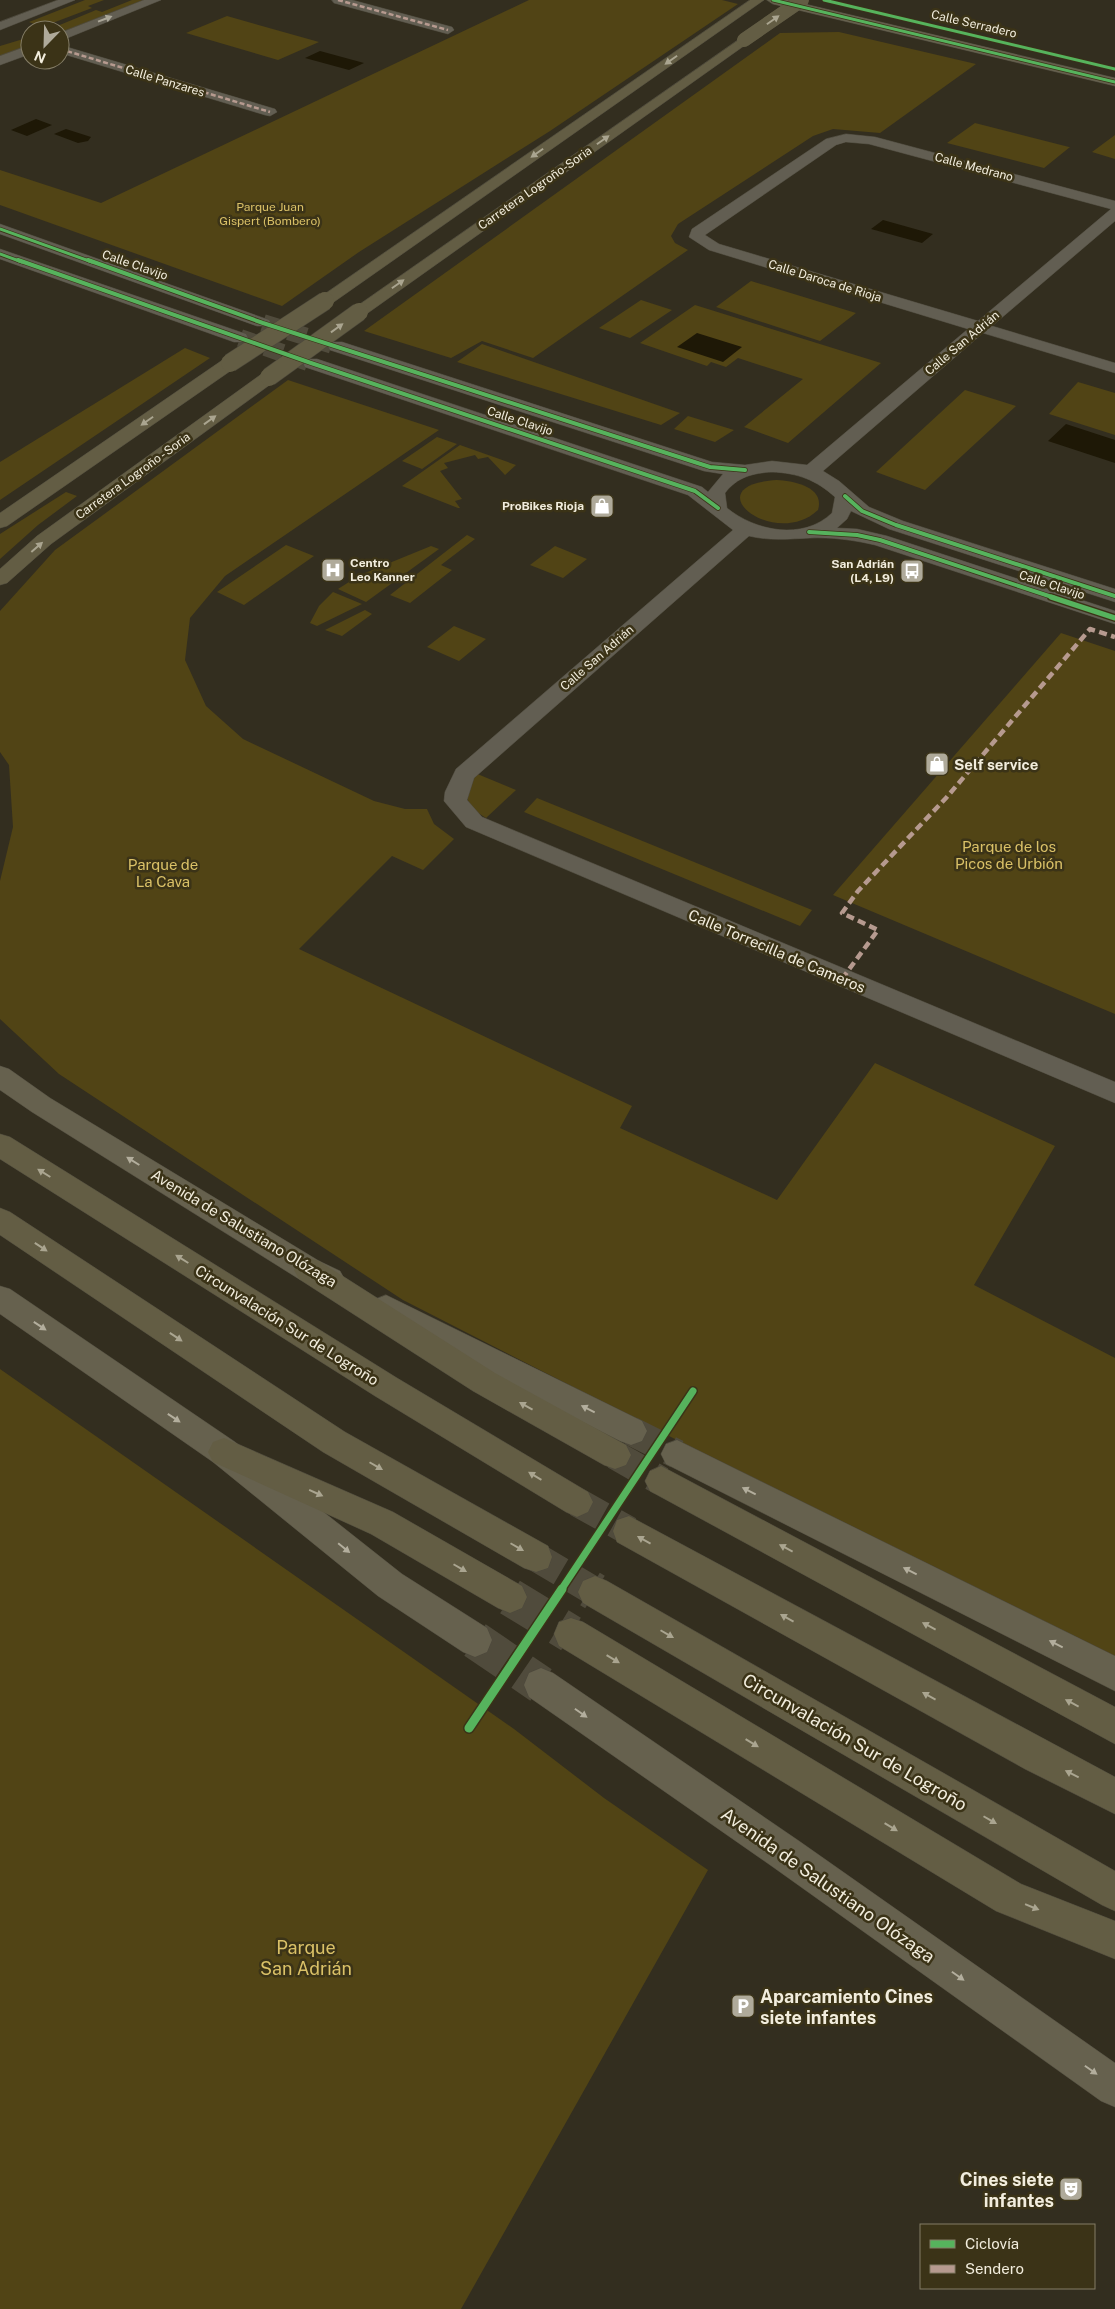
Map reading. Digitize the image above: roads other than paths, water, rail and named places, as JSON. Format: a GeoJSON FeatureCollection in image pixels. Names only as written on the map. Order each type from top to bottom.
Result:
{"type":"FeatureCollection","features":[{"type":"Feature","properties":{"kind":"highway","name":"Carretera Logroño-Soria"},"geometry":{"type":"LineString","coordinates":[[0,522],[230,363],[325,301],[758,0]]}},
{"type":"Feature","properties":{"kind":"highway","name":"Carretera Logroño-Soria"},"geometry":{"type":"LineString","coordinates":[[269,377],[358,312],[802,0]]}},
{"type":"Feature","properties":{"kind":"highway","name":"Carretera Logroño - Soria"},"geometry":{"type":"LineString","coordinates":[[0,579],[44,540],[269,377]]}},
{"type":"Feature","properties":{"kind":"highway","name":"Circunvalación Sur de Logroño"},"geometry":{"type":"LineString","coordinates":[[0,1145],[378,1382],[577,1502]]}},
{"type":"Feature","properties":{"kind":"highway"},"geometry":{"type":"LineString","coordinates":[[0,1220],[334,1442],[536,1558]]}},
{"type":"Feature","properties":{"kind":"highway"},"geometry":{"type":"LineString","coordinates":[[309,1270],[484,1382],[615,1455]]}},
{"type":"Feature","properties":{"kind":"highway"},"geometry":{"type":"LineString","coordinates":[[224,1452],[382,1523],[510,1597]]}},
{"type":"Feature","properties":{"kind":"highway"},"geometry":{"type":"LineString","coordinates":[[669,1468],[1115,1726]]}},
{"type":"Feature","properties":{"kind":"highway"},"geometry":{"type":"LineString","coordinates":[[629,1531],[1038,1756],[1115,1796]]}},
{"type":"Feature","properties":{"kind":"highway","name":"Circunvalación Sur de Logroño"},"geometry":{"type":"LineString","coordinates":[[595,1592],[1115,1892]]}},
{"type":"Feature","properties":{"kind":"highway"},"geometry":{"type":"LineString","coordinates":[[571,1634],[1009,1898],[1115,1940]]}},
{"type":"Feature","properties":{"kind":"main road","name":"Calle Serradero"},"geometry":{"type":"LineString","coordinates":[[773,0],[1115,82]]}},
{"type":"Feature","properties":{"kind":"main road","name":"Calle Serradero"},"geometry":{"type":"LineString","coordinates":[[826,1],[1115,69]]}},
{"type":"Feature","properties":{"kind":"main road","name":"Avenida de Salustiano Olózaga"},"geometry":{"type":"LineString","coordinates":[[0,1076],[41,1105],[309,1270],[631,1431]]}},
{"type":"Feature","properties":{"kind":"main road"},"geometry":{"type":"LineString","coordinates":[[0,1298],[224,1452],[390,1585],[475,1640]]}},
{"type":"Feature","properties":{"kind":"main road"},"geometry":{"type":"LineString","coordinates":[[669,1468],[1115,1674]]}},
{"type":"Feature","properties":{"kind":"main road","name":"Avenida de Salustiano Olózaga"},"geometry":{"type":"LineString","coordinates":[[541,1685],[786,1854],[1115,2087]]}},
{"type":"Feature","properties":{"kind":"street"},"geometry":{"type":"LineString","coordinates":[[0,26],[69,0]]}},
{"type":"Feature","properties":{"kind":"street"},"geometry":{"type":"LineString","coordinates":[[70,33],[155,0]]}},
{"type":"Feature","properties":{"kind":"street"},"geometry":{"type":"LineString","coordinates":[[338,0],[448,30]]}},
{"type":"Feature","properties":{"kind":"street","name":"Calle Panzares"},"geometry":{"type":"LineString","coordinates":[[70,52],[270,112]]}},
{"type":"Feature","properties":{"kind":"street"},"geometry":{"type":"LineString","coordinates":[[0,61],[20,53]]}},
{"type":"Feature","properties":{"kind":"street","name":"Calle Medrano"},"geometry":{"type":"LineString","coordinates":[[831,142],[846,138],[870,140],[1115,206]]}},
{"type":"Feature","properties":{"kind":"street","name":"Calle Daroca de Rioja"},"geometry":{"type":"LineString","coordinates":[[831,142],[697,232],[697,237],[714,247],[1115,368]]}},
{"type":"Feature","properties":{"kind":"street","name":"Calle San Adrián"},"geometry":{"type":"LineString","coordinates":[[810,472],[1115,213]]}},
{"type":"Feature","properties":{"kind":"street","name":"Calle Clavijo"},"geometry":{"type":"LineString","coordinates":[[0,229],[263,323]]}},
{"type":"Feature","properties":{"kind":"street"},"geometry":{"type":"LineString","coordinates":[[0,254],[240,338]]}},
{"type":"Feature","properties":{"kind":"street","name":"Calle Clavijo"},"geometry":{"type":"LineString","coordinates":[[336,346],[710,467],[745,470],[766,467],[788,467],[810,472],[827,480],[862,511],[896,525],[1115,596]]}},
{"type":"Feature","properties":{"kind":"street","name":"Calle Clavijo"},"geometry":{"type":"LineString","coordinates":[[311,363],[695,491],[718,508],[727,518],[745,529]]}},
{"type":"Feature","properties":{"kind":"street"},"geometry":{"type":"LineString","coordinates":[[718,508],[716,500],[719,486],[734,474],[745,470]]}},
{"type":"Feature","properties":{"kind":"street"},"geometry":{"type":"LineString","coordinates":[[745,529],[787,535],[809,532],[836,520],[843,508],[845,496]]}},
{"type":"Feature","properties":{"kind":"street","name":"Calle San Adrián"},"geometry":{"type":"LineString","coordinates":[[456,792],[464,774],[478,761],[745,529]]}},
{"type":"Feature","properties":{"kind":"street","name":"Calle Clavijo"},"geometry":{"type":"LineString","coordinates":[[809,532],[857,535],[880,540],[1115,618]]}},
{"type":"Feature","properties":{"kind":"street","name":"Calle Torrecilla de Cameros"},"geometry":{"type":"LineString","coordinates":[[456,792],[455,801],[474,822],[1115,1093]]}},
{"type":"Feature","properties":{"kind":"tunnel"},"geometry":{"type":"LineString","coordinates":[[263,323],[336,346]]}},
{"type":"Feature","properties":{"kind":"tunnel"},"geometry":{"type":"LineString","coordinates":[[240,338],[311,363]]}},
{"type":"Feature","properties":{"kind":"tunnel"},"geometry":{"type":"LineString","coordinates":[[631,1431],[677,1454]]}},
{"type":"Feature","properties":{"kind":"tunnel"},"geometry":{"type":"LineString","coordinates":[[615,1455],[661,1481]]}},
{"type":"Feature","properties":{"kind":"tunnel"},"geometry":{"type":"LineString","coordinates":[[577,1502],[629,1531]]}},
{"type":"Feature","properties":{"kind":"tunnel"},"geometry":{"type":"LineString","coordinates":[[536,1557],[592,1590]]}},
{"type":"Feature","properties":{"kind":"tunnel"},"geometry":{"type":"LineString","coordinates":[[590,1589],[595,1592]]}},
{"type":"Feature","properties":{"kind":"tunnel"},"geometry":{"type":"LineString","coordinates":[[510,1597],[571,1634]]}},
{"type":"Feature","properties":{"kind":"tunnel"},"geometry":{"type":"LineString","coordinates":[[475,1640],[541,1685]]}},
{"type":"Feature","properties":{"kind":"place","name":"ProBikes Rioja"},"geometry":{"type":"Point","coordinates":[602,506]}},
{"type":"Feature","properties":{"kind":"place","name":"Centro Leo Kanner"},"geometry":{"type":"Point","coordinates":[333,570]}},
{"type":"Feature","properties":{"kind":"place","name":"San Adrián (L4, L9)"},"geometry":{"type":"Point","coordinates":[912,571]}},
{"type":"Feature","properties":{"kind":"place","name":"Self service"},"geometry":{"type":"Point","coordinates":[937,764]}},
{"type":"Feature","properties":{"kind":"place","name":"Aparcamiento Cines siete infantes"},"geometry":{"type":"Point","coordinates":[743,2006]}},
{"type":"Feature","properties":{"kind":"place","name":"Cines siete infantes"},"geometry":{"type":"Point","coordinates":[1071,2189]}},
{"type":"Feature","properties":{"kind":"park label","name":"Parque Juan Gispert (Bombero)"},"geometry":{"type":"Point","coordinates":[270,214]}},
{"type":"Feature","properties":{"kind":"park label","name":"Parque de los Picos de Urbión"},"geometry":{"type":"Point","coordinates":[1009,854]}},
{"type":"Feature","properties":{"kind":"park label","name":"Parque de La Cava"},"geometry":{"type":"Point","coordinates":[163,872]}},
{"type":"Feature","properties":{"kind":"park label","name":"Parque San Adrián"},"geometry":{"type":"Point","coordinates":[306,1957]}}]}
